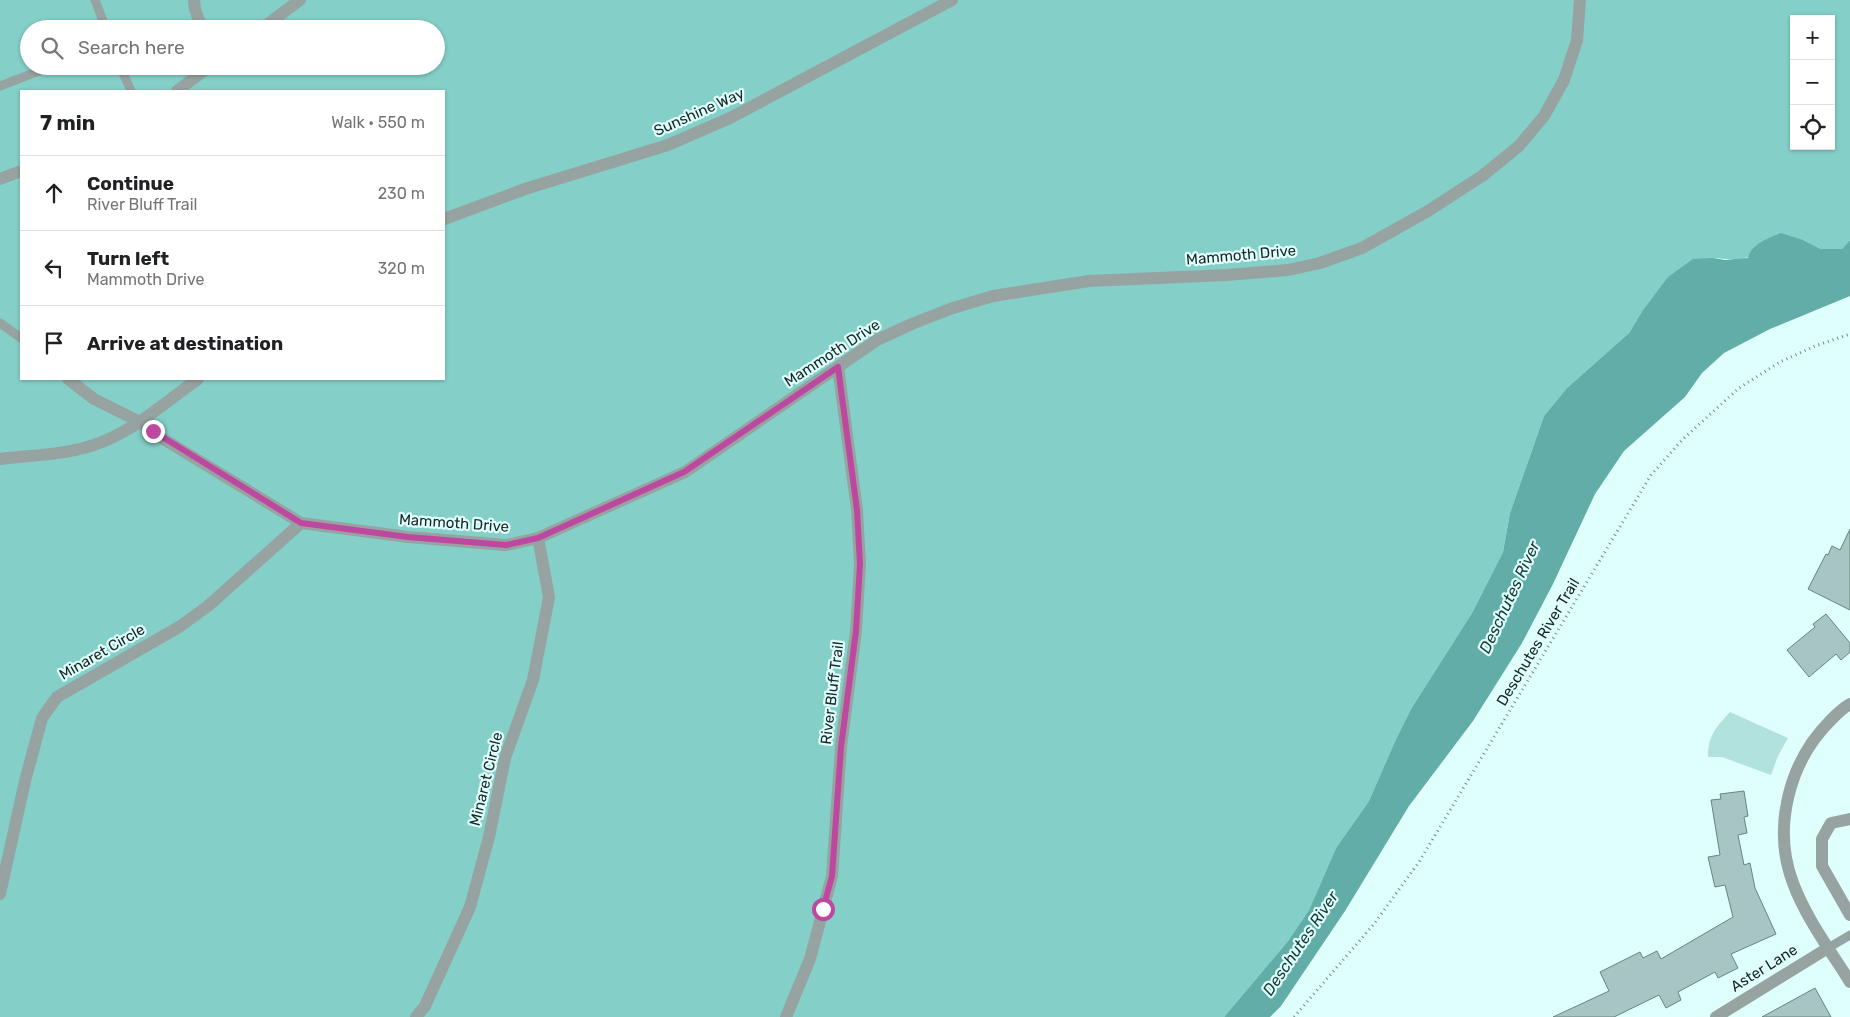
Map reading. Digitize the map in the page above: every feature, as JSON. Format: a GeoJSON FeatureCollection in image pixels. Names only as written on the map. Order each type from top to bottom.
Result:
{"type":"FeatureCollection","features":[{"type":"Feature","properties":{"kind":"street"},"geometry":{"type":"LineString","coordinates":[[194,0],[199,20]]}},
{"type":"Feature","properties":{"kind":"street"},"geometry":{"type":"LineString","coordinates":[[273,20],[300,0]]}},
{"type":"Feature","properties":{"kind":"street","name":"Sunshine Way"},"geometry":{"type":"LineString","coordinates":[[445,219],[525,189],[668,145],[730,118],[952,0]]}},
{"type":"Feature","properties":{"kind":"street","name":"Mammoth Drive"},"geometry":{"type":"LineString","coordinates":[[69,380],[94,399],[140,422],[165,440],[301,523],[408,537],[506,545],[538,538],[684,472],[877,340],[914,323],[993,296],[1089,281],[1227,275],[1288,270],[1362,248],[1428,211],[1482,176],[1519,146],[1544,116],[1564,80],[1577,40],[1580,0]]}},
{"type":"Feature","properties":{"kind":"street"},"geometry":{"type":"LineString","coordinates":[[178,90],[198,75]]}},
{"type":"Feature","properties":{"kind":"street"},"geometry":{"type":"LineString","coordinates":[[0,179],[20,171]]}},
{"type":"Feature","properties":{"kind":"street","name":"River Bluff Trail"},"geometry":{"type":"LineString","coordinates":[[786,1017],[810,959],[832,876],[841,747],[856,631],[860,564],[857,510],[838,367]]}},
{"type":"Feature","properties":{"kind":"street"},"geometry":{"type":"LineString","coordinates":[[0,460],[66,452],[102,442],[140,422],[197,380]]}},
{"type":"Feature","properties":{"kind":"street","name":"Minaret Circle"},"geometry":{"type":"LineString","coordinates":[[0,894],[25,781],[42,718],[57,697],[179,627],[208,606],[301,523]]}},
{"type":"Feature","properties":{"kind":"street","name":"Minaret Circle"},"geometry":{"type":"LineString","coordinates":[[416,1017],[426,1006],[470,907],[489,837],[505,758],[533,680],[548,597],[538,538]]}},
{"type":"Feature","properties":{"kind":"street"},"geometry":{"type":"LineString","coordinates":[[1850,704],[1823,728],[1806,750],[1796,771],[1788,797],[1784,824],[1786,852],[1792,881],[1801,902],[1850,982]]}},
{"type":"Feature","properties":{"kind":"street"},"geometry":{"type":"LineString","coordinates":[[1850,819],[1831,823],[1822,839],[1822,866],[1850,915]]}},
{"type":"Feature","properties":{"kind":"street","name":"Aster Lane"},"geometry":{"type":"LineString","coordinates":[[1716,1017],[1828,948]]}},
{"type":"Feature","properties":{"kind":"lane"},"geometry":{"type":"LineString","coordinates":[[94,0],[102,20]]}},
{"type":"Feature","properties":{"kind":"lane"},"geometry":{"type":"LineString","coordinates":[[0,86],[29,75]]}},
{"type":"Feature","properties":{"kind":"lane"},"geometry":{"type":"LineString","coordinates":[[124,75],[131,90]]}},
{"type":"Feature","properties":{"kind":"lane"},"geometry":{"type":"LineString","coordinates":[[0,323],[20,337]]}},
{"type":"Feature","properties":{"kind":"lane"},"geometry":{"type":"LineString","coordinates":[[1828,948],[1850,935]]}},
{"type":"Feature","properties":{"kind":"path","name":"Deschutes River Trail"},"geometry":{"type":"LineString","coordinates":[[1294,1017],[1374,924],[1419,862],[1651,475],[1682,440],[1739,388],[1780,362],[1815,346],[1850,334]]}},
{"type":"Feature","properties":{"kind":"shaded area"},"geometry":{"type":"Polygon","coordinates":[[[0,0],[1850,0],[1850,240],[1842,249],[1821,249],[1803,240],[1739,260],[1713,258],[1641,313],[1629,333],[1567,388],[1544,416],[1510,513],[1503,552],[1472,613],[1411,709],[1369,801],[1336,848],[1309,910],[1288,941],[1224,1017],[0,1017],[0,0]]]}},
{"type":"Feature","properties":{"kind":"shaded area"},"geometry":{"type":"Polygon","coordinates":[[[1730,712],[1788,738],[1778,756],[1771,775],[1722,757],[1708,757],[1711,737],[1730,712]]]}},
{"type":"Feature","properties":{"kind":"water","name":"Deschutes River"},"geometry":{"type":"Polygon","coordinates":[[[1781,233],[1803,240],[1821,249],[1842,249],[1850,240],[1850,296],[1770,329],[1724,353],[1702,373],[1685,397],[1624,451],[1595,494],[1553,584],[1522,643],[1473,721],[1409,806],[1345,911],[1281,1006],[1270,1017],[1224,1017],[1288,941],[1309,910],[1336,848],[1369,801],[1411,709],[1472,613],[1503,552],[1510,513],[1544,416],[1567,388],[1629,333],[1641,313],[1668,277],[1693,259],[1713,258],[1725,260],[1748,258],[1756,245],[1781,233]]]}},
{"type":"Feature","properties":{"kind":"building"},"geometry":{"type":"Polygon","coordinates":[[[1850,529],[1850,610],[1808,589],[1826,554],[1828,555],[1832,546],[1840,550],[1850,529]]]}},
{"type":"Feature","properties":{"kind":"building"},"geometry":{"type":"Polygon","coordinates":[[[1826,614],[1850,643],[1850,652],[1841,660],[1836,654],[1809,677],[1787,650],[1815,627],[1813,624],[1826,614]]]}},
{"type":"Feature","properties":{"kind":"building"},"geometry":{"type":"Polygon","coordinates":[[[1744,791],[1748,816],[1744,817],[1747,833],[1738,835],[1744,865],[1750,863],[1755,888],[1776,934],[1731,954],[1738,968],[1718,978],[1715,972],[1678,992],[1681,1000],[1666,1008],[1659,995],[1614,1017],[1553,1017],[1609,991],[1600,972],[1640,952],[1643,958],[1657,951],[1661,959],[1733,917],[1725,885],[1715,887],[1708,857],[1720,855],[1711,800],[1721,799],[1720,794],[1744,791]]]}},
{"type":"Feature","properties":{"kind":"building"},"geometry":{"type":"Polygon","coordinates":[[[1815,988],[1831,1017],[1762,1017],[1815,988]]]}},
{"type":"Feature","properties":{"kind":"route"},"geometry":{"type":"LineString","coordinates":[[153,431],[301,523],[408,537],[506,545],[538,538],[684,472],[838,367],[857,510],[860,564],[856,631],[841,747],[832,876],[823,909]]}}]}
